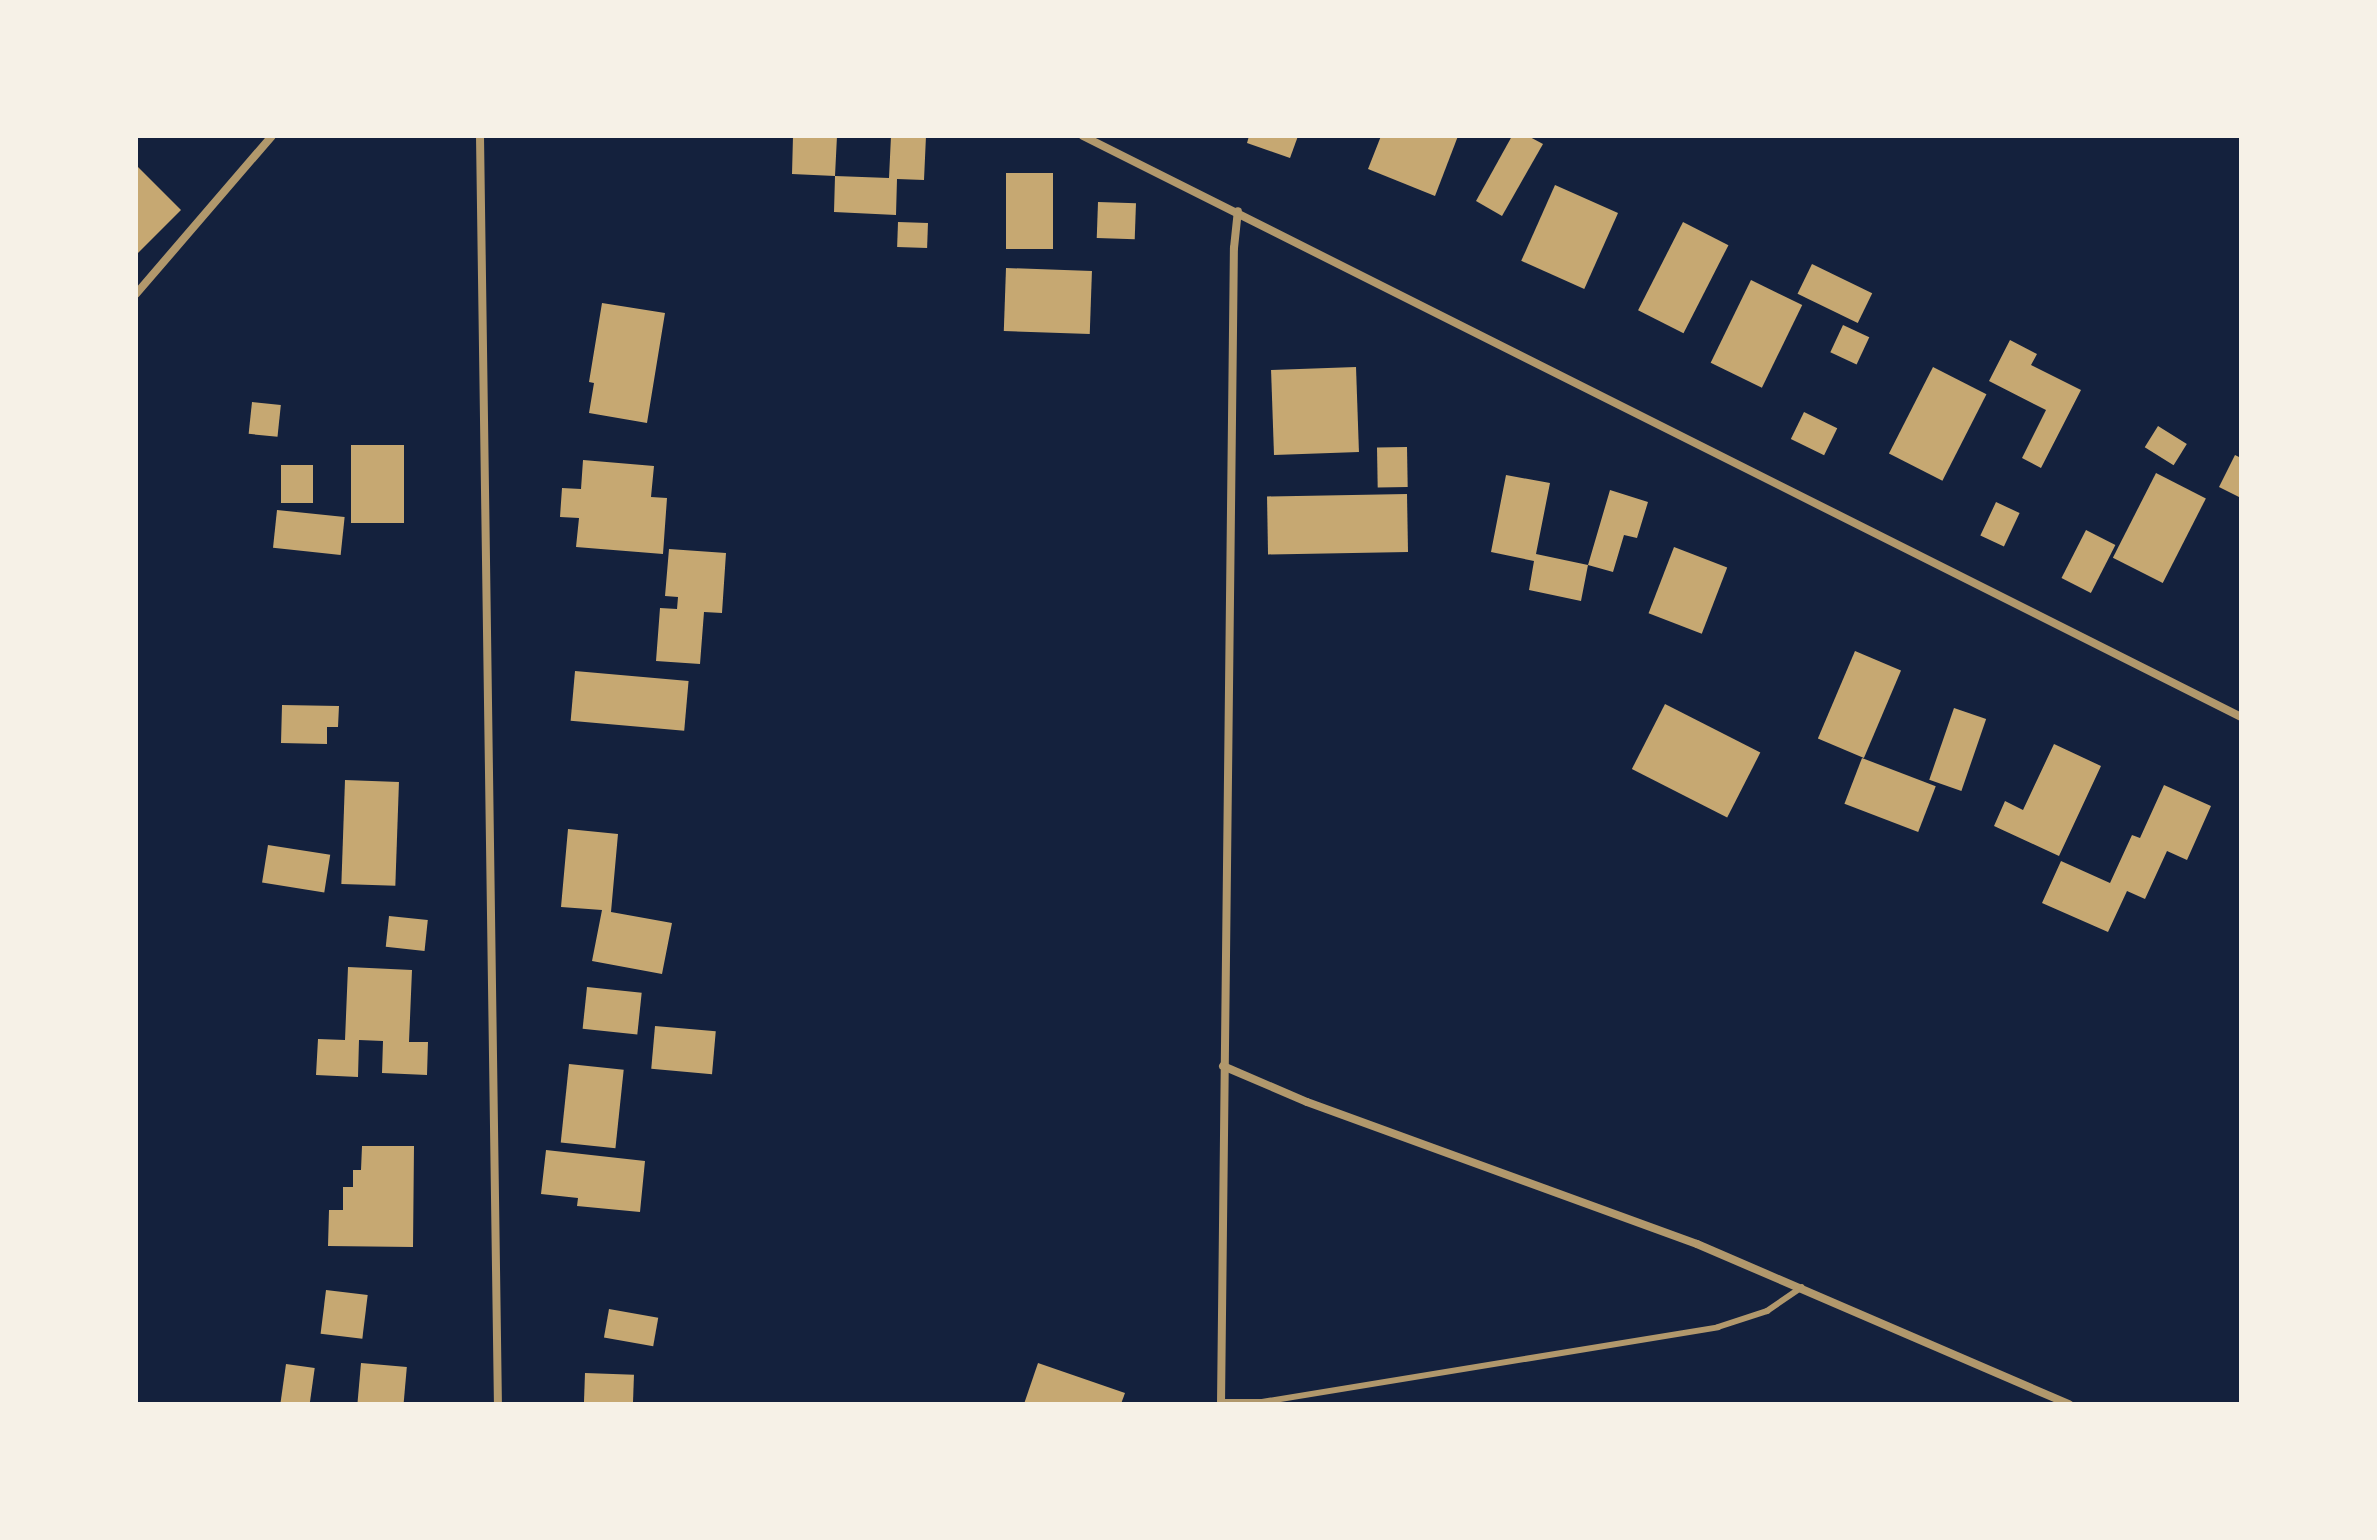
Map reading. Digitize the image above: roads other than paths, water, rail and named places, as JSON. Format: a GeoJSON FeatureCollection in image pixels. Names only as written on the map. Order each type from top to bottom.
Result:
{"type":"FeatureCollection","features":[{"type":"Feature","properties":{"kind":"street"},"geometry":{"type":"LineString","coordinates":[[136,294],[272,136]]}},
{"type":"Feature","properties":{"kind":"street"},"geometry":{"type":"LineString","coordinates":[[480,136],[498,1404]]}},
{"type":"Feature","properties":{"kind":"street"},"geometry":{"type":"LineString","coordinates":[[1083,136],[1238,211],[2241,717]]}},
{"type":"Feature","properties":{"kind":"street"},"geometry":{"type":"LineString","coordinates":[[1221,1403],[1234,248],[1238,211]]}},
{"type":"Feature","properties":{"kind":"street"},"geometry":{"type":"LineString","coordinates":[[1223,1066],[1307,1102],[1697,1244],[2069,1404]]}},
{"type":"Feature","properties":{"kind":"lane"},"geometry":{"type":"LineString","coordinates":[[1221,1403],[1262,1402],[1718,1327],[1767,1311],[1802,1287]]}}]}
